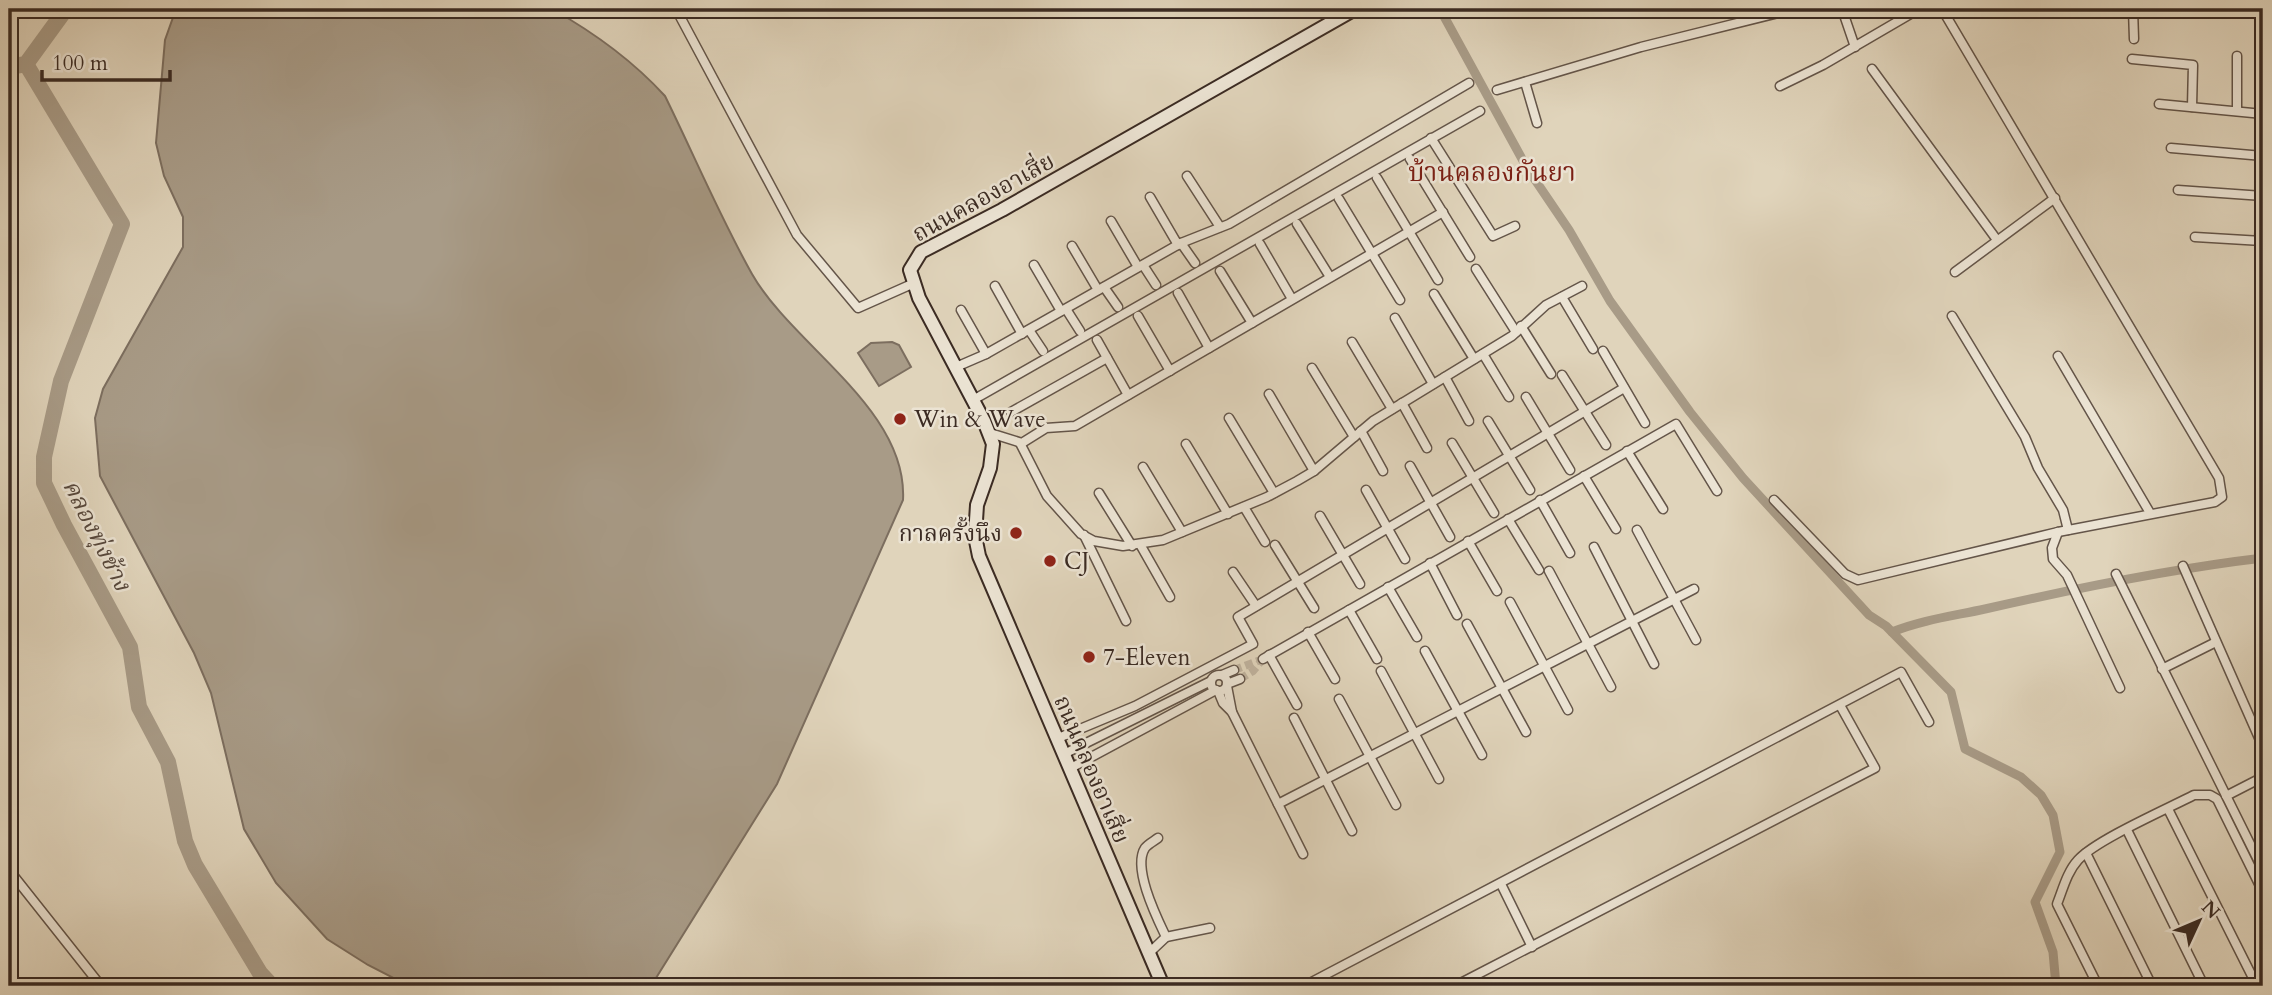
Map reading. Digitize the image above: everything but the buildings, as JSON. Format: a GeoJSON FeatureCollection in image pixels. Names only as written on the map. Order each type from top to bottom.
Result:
{"type":"FeatureCollection","features":[{"type":"Feature","properties":{"kind":"street"},"geometry":{"type":"LineString","coordinates":[[676,9],[804,246],[858,308],[912,284]]}},
{"type":"Feature","properties":{"kind":"street","name":"ถนนคลองอาเสี่ย"},"geometry":{"type":"LineString","coordinates":[[1163,986],[979,556],[975,522],[993,454],[990,433],[912,284],[912,263],[921,252],[1002,210],[1354,9]]}},
{"type":"Feature","properties":{"kind":"street"},"geometry":{"type":"LineString","coordinates":[[1497,90],[1641,47],[1794,9]]}},
{"type":"Feature","properties":{"kind":"street"},"geometry":{"type":"LineString","coordinates":[[1842,9],[1855,47]]}},
{"type":"Feature","properties":{"kind":"street"},"geometry":{"type":"LineString","coordinates":[[1780,86],[1855,47],[1919,9]]}},
{"type":"Feature","properties":{"kind":"street"},"geometry":{"type":"LineString","coordinates":[[1774,500],[1845,574],[1858,580],[2058,532],[2215,502],[2222,497],[2222,487],[1942,9]]}},
{"type":"Feature","properties":{"kind":"street"},"geometry":{"type":"LineString","coordinates":[[2133,9],[2134,39]]}},
{"type":"Feature","properties":{"kind":"street"},"geometry":{"type":"LineString","coordinates":[[2237,111],[2238,56]]}},
{"type":"Feature","properties":{"kind":"street"},"geometry":{"type":"LineString","coordinates":[[2132,59],[2193,65],[2192,107]]}},
{"type":"Feature","properties":{"kind":"street"},"geometry":{"type":"LineString","coordinates":[[1872,69],[1997,240]]}},
{"type":"Feature","properties":{"kind":"street"},"geometry":{"type":"LineString","coordinates":[[1525,82],[1537,123]]}},
{"type":"Feature","properties":{"kind":"street"},"geometry":{"type":"LineString","coordinates":[[956,367],[986,355],[1180,244],[1220,227],[1469,83]]}},
{"type":"Feature","properties":{"kind":"street"},"geometry":{"type":"LineString","coordinates":[[2159,104],[2263,114]]}},
{"type":"Feature","properties":{"kind":"street"},"geometry":{"type":"LineString","coordinates":[[973,400],[1480,111]]}},
{"type":"Feature","properties":{"kind":"street"},"geometry":{"type":"LineString","coordinates":[[1432,138],[1493,236],[1516,226]]}},
{"type":"Feature","properties":{"kind":"street"},"geometry":{"type":"LineString","coordinates":[[2171,148],[2263,156]]}},
{"type":"Feature","properties":{"kind":"street"},"geometry":{"type":"LineString","coordinates":[[1410,159],[1470,257]]}},
{"type":"Feature","properties":{"kind":"street"},"geometry":{"type":"LineString","coordinates":[[2195,237],[2261,241],[2263,167]]}},
{"type":"Feature","properties":{"kind":"street"},"geometry":{"type":"LineString","coordinates":[[1187,176],[1220,227]]}},
{"type":"Feature","properties":{"kind":"street"},"geometry":{"type":"LineString","coordinates":[[1377,178],[1438,280]]}},
{"type":"Feature","properties":{"kind":"street"},"geometry":{"type":"LineString","coordinates":[[2178,190],[2262,196]]}},
{"type":"Feature","properties":{"kind":"street"},"geometry":{"type":"LineString","coordinates":[[1150,197],[1195,263]]}},
{"type":"Feature","properties":{"kind":"street"},"geometry":{"type":"LineString","coordinates":[[1955,272],[2055,198]]}},
{"type":"Feature","properties":{"kind":"street"},"geometry":{"type":"LineString","coordinates":[[1339,199],[1400,300]]}},
{"type":"Feature","properties":{"kind":"street"},"geometry":{"type":"LineString","coordinates":[[990,433],[1020,443],[1028,442],[1046,428],[1075,426],[1443,212]]}},
{"type":"Feature","properties":{"kind":"street"},"geometry":{"type":"LineString","coordinates":[[1111,221],[1140,266],[1156,285]]}},
{"type":"Feature","properties":{"kind":"street"},"geometry":{"type":"LineString","coordinates":[[1297,224],[1330,277]]}},
{"type":"Feature","properties":{"kind":"street"},"geometry":{"type":"LineString","coordinates":[[1260,244],[1292,299]]}},
{"type":"Feature","properties":{"kind":"street"},"geometry":{"type":"LineString","coordinates":[[1073,246],[1101,288],[1118,307]]}},
{"type":"Feature","properties":{"kind":"street"},"geometry":{"type":"LineString","coordinates":[[1034,265],[1080,331]]}},
{"type":"Feature","properties":{"kind":"street"},"geometry":{"type":"LineString","coordinates":[[1476,269],[1551,374]]}},
{"type":"Feature","properties":{"kind":"street"},"geometry":{"type":"LineString","coordinates":[[1220,271],[1252,323]]}},
{"type":"Feature","properties":{"kind":"street"},"geometry":{"type":"LineString","coordinates":[[995,286],[1043,352]]}},
{"type":"Feature","properties":{"kind":"street"},"geometry":{"type":"LineString","coordinates":[[1020,443],[1047,496],[1061,514],[1084,535],[1107,544],[1136,546],[1228,514],[1314,471],[1357,434],[1392,409],[1483,354],[1519,329],[1546,305],[1582,286]]}},
{"type":"Feature","properties":{"kind":"street"},"geometry":{"type":"LineString","coordinates":[[1178,293],[1209,348]]}},
{"type":"Feature","properties":{"kind":"street"},"geometry":{"type":"LineString","coordinates":[[1434,294],[1474,359]]}},
{"type":"Feature","properties":{"kind":"street"},"geometry":{"type":"LineString","coordinates":[[1562,297],[1593,349]]}},
{"type":"Feature","properties":{"kind":"street"},"geometry":{"type":"LineString","coordinates":[[961,310],[986,355]]}},
{"type":"Feature","properties":{"kind":"street"},"geometry":{"type":"LineString","coordinates":[[1138,316],[1170,371]]}},
{"type":"Feature","properties":{"kind":"street"},"geometry":{"type":"LineString","coordinates":[[1952,316],[2025,437],[2038,468],[2063,510],[2068,530]]}},
{"type":"Feature","properties":{"kind":"street"},"geometry":{"type":"LineString","coordinates":[[1395,318],[1433,384]]}},
{"type":"Feature","properties":{"kind":"street"},"geometry":{"type":"LineString","coordinates":[[1097,340],[1128,395]]}},
{"type":"Feature","properties":{"kind":"street"},"geometry":{"type":"LineString","coordinates":[[1352,342],[1392,409]]}},
{"type":"Feature","properties":{"kind":"street"},"geometry":{"type":"LineString","coordinates":[[1603,351],[1645,423]]}},
{"type":"Feature","properties":{"kind":"street"},"geometry":{"type":"LineString","coordinates":[[1483,354],[1509,397]]}},
{"type":"Feature","properties":{"kind":"street"},"geometry":{"type":"LineString","coordinates":[[2058,356],[2150,513]]}},
{"type":"Feature","properties":{"kind":"street"},"geometry":{"type":"LineString","coordinates":[[1011,412],[1107,358]]}},
{"type":"Feature","properties":{"kind":"street"},"geometry":{"type":"LineString","coordinates":[[1312,368],[1383,471]]}},
{"type":"Feature","properties":{"kind":"street"},"geometry":{"type":"LineString","coordinates":[[1562,375],[1606,445]]}},
{"type":"Feature","properties":{"kind":"street"},"geometry":{"type":"LineString","coordinates":[[1445,377],[1469,421]]}},
{"type":"Feature","properties":{"kind":"street"},"geometry":{"type":"LineString","coordinates":[[1056,739],[1135,706],[1253,644],[1238,617],[1624,388]]}},
{"type":"Feature","properties":{"kind":"street"},"geometry":{"type":"LineString","coordinates":[[1269,394],[1314,471]]}},
{"type":"Feature","properties":{"kind":"street"},"geometry":{"type":"LineString","coordinates":[[1526,397],[1570,470]]}},
{"type":"Feature","properties":{"kind":"street"},"geometry":{"type":"LineString","coordinates":[[1402,403],[1427,448]]}},
{"type":"Feature","properties":{"kind":"street"},"geometry":{"type":"LineString","coordinates":[[1228,418],[1274,493]]}},
{"type":"Feature","properties":{"kind":"street"},"geometry":{"type":"LineString","coordinates":[[1488,421],[1530,490]]}},
{"type":"Feature","properties":{"kind":"street"},"geometry":{"type":"LineString","coordinates":[[1297,705],[1266,657],[1676,424],[1717,491]]}},
{"type":"Feature","properties":{"kind":"street"},"geometry":{"type":"LineString","coordinates":[[1452,443],[1494,513]]}},
{"type":"Feature","properties":{"kind":"street"},"geometry":{"type":"LineString","coordinates":[[1186,444],[1228,514]]}},
{"type":"Feature","properties":{"kind":"street"},"geometry":{"type":"LineString","coordinates":[[1627,451],[1663,509]]}},
{"type":"Feature","properties":{"kind":"street"},"geometry":{"type":"LineString","coordinates":[[1410,466],[1450,537]]}},
{"type":"Feature","properties":{"kind":"street"},"geometry":{"type":"LineString","coordinates":[[1143,467],[1182,532]]}},
{"type":"Feature","properties":{"kind":"street"},"geometry":{"type":"LineString","coordinates":[[1584,476],[1615,529]]}},
{"type":"Feature","properties":{"kind":"street"},"geometry":{"type":"LineString","coordinates":[[1366,490],[1405,559]]}},
{"type":"Feature","properties":{"kind":"street"},"geometry":{"type":"LineString","coordinates":[[1099,493],[1170,597]]}},
{"type":"Feature","properties":{"kind":"street"},"geometry":{"type":"LineString","coordinates":[[1540,500],[1570,553]]}},
{"type":"Feature","properties":{"kind":"street"},"geometry":{"type":"LineString","coordinates":[[1244,507],[1265,542]]}},
{"type":"Feature","properties":{"kind":"street"},"geometry":{"type":"LineString","coordinates":[[1320,516],[1360,584]]}},
{"type":"Feature","properties":{"kind":"street"},"geometry":{"type":"LineString","coordinates":[[1508,519],[1539,570]]}},
{"type":"Feature","properties":{"kind":"street"},"geometry":{"type":"LineString","coordinates":[[1637,530],[1696,640]]}},
{"type":"Feature","properties":{"kind":"street"},"geometry":{"type":"LineString","coordinates":[[2058,532],[2052,548],[2053,559],[2067,575],[2120,688]]}},
{"type":"Feature","properties":{"kind":"street"},"geometry":{"type":"LineString","coordinates":[[1084,535],[1126,621]]}},
{"type":"Feature","properties":{"kind":"street"},"geometry":{"type":"LineString","coordinates":[[1468,541],[1497,591]]}},
{"type":"Feature","properties":{"kind":"street"},"geometry":{"type":"LineString","coordinates":[[1275,545],[1314,608]]}},
{"type":"Feature","properties":{"kind":"street"},"geometry":{"type":"LineString","coordinates":[[1594,547],[1654,664]]}},
{"type":"Feature","properties":{"kind":"street"},"geometry":{"type":"LineString","coordinates":[[1430,563],[1457,615]]}},
{"type":"Feature","properties":{"kind":"street"},"geometry":{"type":"LineString","coordinates":[[2183,566],[2263,747]]}},
{"type":"Feature","properties":{"kind":"street"},"geometry":{"type":"LineString","coordinates":[[1549,570],[1611,687]]}},
{"type":"Feature","properties":{"kind":"street"},"geometry":{"type":"LineString","coordinates":[[1233,572],[1256,606]]}},
{"type":"Feature","properties":{"kind":"street"},"geometry":{"type":"LineString","coordinates":[[2116,574],[2263,870]]}},
{"type":"Feature","properties":{"kind":"street"},"geometry":{"type":"LineString","coordinates":[[1388,587],[1417,637]]}},
{"type":"Feature","properties":{"kind":"street"},"geometry":{"type":"LineString","coordinates":[[1278,804],[1695,589]]}},
{"type":"Feature","properties":{"kind":"street"},"geometry":{"type":"LineString","coordinates":[[1510,602],[1568,710]]}},
{"type":"Feature","properties":{"kind":"street"},"geometry":{"type":"LineString","coordinates":[[1349,610],[1377,659]]}},
{"type":"Feature","properties":{"kind":"street"},"geometry":{"type":"LineString","coordinates":[[1467,624],[1525,732]]}},
{"type":"Feature","properties":{"kind":"street"},"geometry":{"type":"LineString","coordinates":[[1308,632],[1335,678]]}},
{"type":"Feature","properties":{"kind":"street"},"geometry":{"type":"LineString","coordinates":[[2162,668],[2216,642]]}},
{"type":"Feature","properties":{"kind":"street"},"geometry":{"type":"LineString","coordinates":[[1425,651],[1482,755]]}},
{"type":"Feature","properties":{"kind":"street"},"geometry":{"type":"LineString","coordinates":[[1064,754],[1211,681],[1216,675],[1234,670]]}},
{"type":"Feature","properties":{"kind":"street"},"geometry":{"type":"LineString","coordinates":[[1381,671],[1439,779]]}},
{"type":"Feature","properties":{"kind":"street"},"geometry":{"type":"LineString","coordinates":[[1304,986],[1841,707],[1900,672],[1929,722]]}},
{"type":"Feature","properties":{"kind":"street"},"geometry":{"type":"LineString","coordinates":[[1223,675],[1233,712],[1303,855]]}},
{"type":"Feature","properties":{"kind":"street"},"geometry":{"type":"LineString","coordinates":[[1069,769],[1240,679]]}},
{"type":"Feature","properties":{"kind":"street"},"geometry":{"type":"LineString","coordinates":[[1211,681],[1223,703],[1233,712]]}},
{"type":"Feature","properties":{"kind":"street"},"geometry":{"type":"LineString","coordinates":[[1339,699],[1396,805]]}},
{"type":"Feature","properties":{"kind":"street"},"geometry":{"type":"LineString","coordinates":[[1455,986],[1875,768],[1841,707]]}},
{"type":"Feature","properties":{"kind":"street"},"geometry":{"type":"LineString","coordinates":[[1294,718],[1352,831]]}},
{"type":"Feature","properties":{"kind":"street"},"geometry":{"type":"LineString","coordinates":[[2227,796],[2263,777]]}},
{"type":"Feature","properties":{"kind":"street"},"geometry":{"type":"LineString","coordinates":[[2098,986],[2057,904],[2066,879],[2085,853],[2194,795],[2210,794],[2217,799],[2263,892]]}},
{"type":"Feature","properties":{"kind":"street"},"geometry":{"type":"LineString","coordinates":[[2168,809],[2257,986]]}},
{"type":"Feature","properties":{"kind":"street"},"geometry":{"type":"LineString","coordinates":[[2127,830],[2204,986]]}},
{"type":"Feature","properties":{"kind":"street"},"geometry":{"type":"LineString","coordinates":[[1158,838],[1145,848],[1141,862],[1145,886],[1166,937]]}},
{"type":"Feature","properties":{"kind":"street"},"geometry":{"type":"LineString","coordinates":[[2085,853],[2152,986]]}},
{"type":"Feature","properties":{"kind":"street"},"geometry":{"type":"LineString","coordinates":[[9,870],[101,986]]}},
{"type":"Feature","properties":{"kind":"street"},"geometry":{"type":"LineString","coordinates":[[1501,884],[1532,947]]}},
{"type":"Feature","properties":{"kind":"street"},"geometry":{"type":"LineString","coordinates":[[1148,954],[1166,937],[1210,928]]}},
{"type":"Feature","properties":{"kind":"shaded area"},"geometry":{"type":"Polygon","coordinates":[[[176,9],[552,9],[567,18],[626,60],[665,96],[752,274],[770,301],[868,407],[887,436],[900,467],[903,500],[777,784],[651,986],[409,986],[368,965],[327,939],[276,883],[244,829],[211,693],[194,653],[100,476],[95,418],[103,389],[183,247],[183,217],[164,176],[156,143],[165,40],[176,9]]]}},
{"type":"Feature","properties":{"kind":"shaded area"},"geometry":{"type":"Polygon","coordinates":[[[892,342],[899,345],[911,367],[879,386],[858,353],[871,343],[892,342]]]}},
{"type":"Feature","properties":{"kind":"waterway"},"geometry":{"type":"LineString","coordinates":[[9,67],[26,64],[66,9]]}},
{"type":"Feature","properties":{"kind":"waterway"},"geometry":{"type":"LineString","coordinates":[[1440,9],[1527,168],[1569,230],[1610,301],[1690,412],[1743,478],[1869,615],[1886,626],[1951,692],[1965,749],[2021,777],[2041,795],[2053,815],[2060,852],[2035,902],[2053,952],[2056,986]]}},
{"type":"Feature","properties":{"kind":"waterway","name":"คลองทุ่งช้าง"},"geometry":{"type":"LineString","coordinates":[[26,64],[122,224],[61,381],[44,457],[44,483],[130,647],[139,707],[168,762],[185,841],[195,865],[260,973],[272,986]]}},
{"type":"Feature","properties":{"kind":"waterway"},"geometry":{"type":"LineString","coordinates":[[1892,632],[1926,621],[2158,573],[2263,558]]}},
{"type":"Feature","properties":{"kind":"tunnel"},"geometry":{"type":"LineString","coordinates":[[1234,670],[1263,659]]}},
{"type":"Feature","properties":{"kind":"tunnel"},"geometry":{"type":"LineString","coordinates":[[1240,679],[1253,671],[1263,659]]}},
{"type":"Feature","properties":{"kind":"place","name":"Win & Wave"},"geometry":{"type":"Point","coordinates":[900,419]}},
{"type":"Feature","properties":{"kind":"place","name":"กาลครั้งนึง"},"geometry":{"type":"Point","coordinates":[1016,533]}},
{"type":"Feature","properties":{"kind":"place","name":"CJ"},"geometry":{"type":"Point","coordinates":[1050,561]}},
{"type":"Feature","properties":{"kind":"place","name":"7-Eleven"},"geometry":{"type":"Point","coordinates":[1089,657]}},
{"type":"Feature","properties":{"kind":"district","name":"บ้านคลองกันยา"},"geometry":{"type":"Point","coordinates":[1492,172]}}]}
